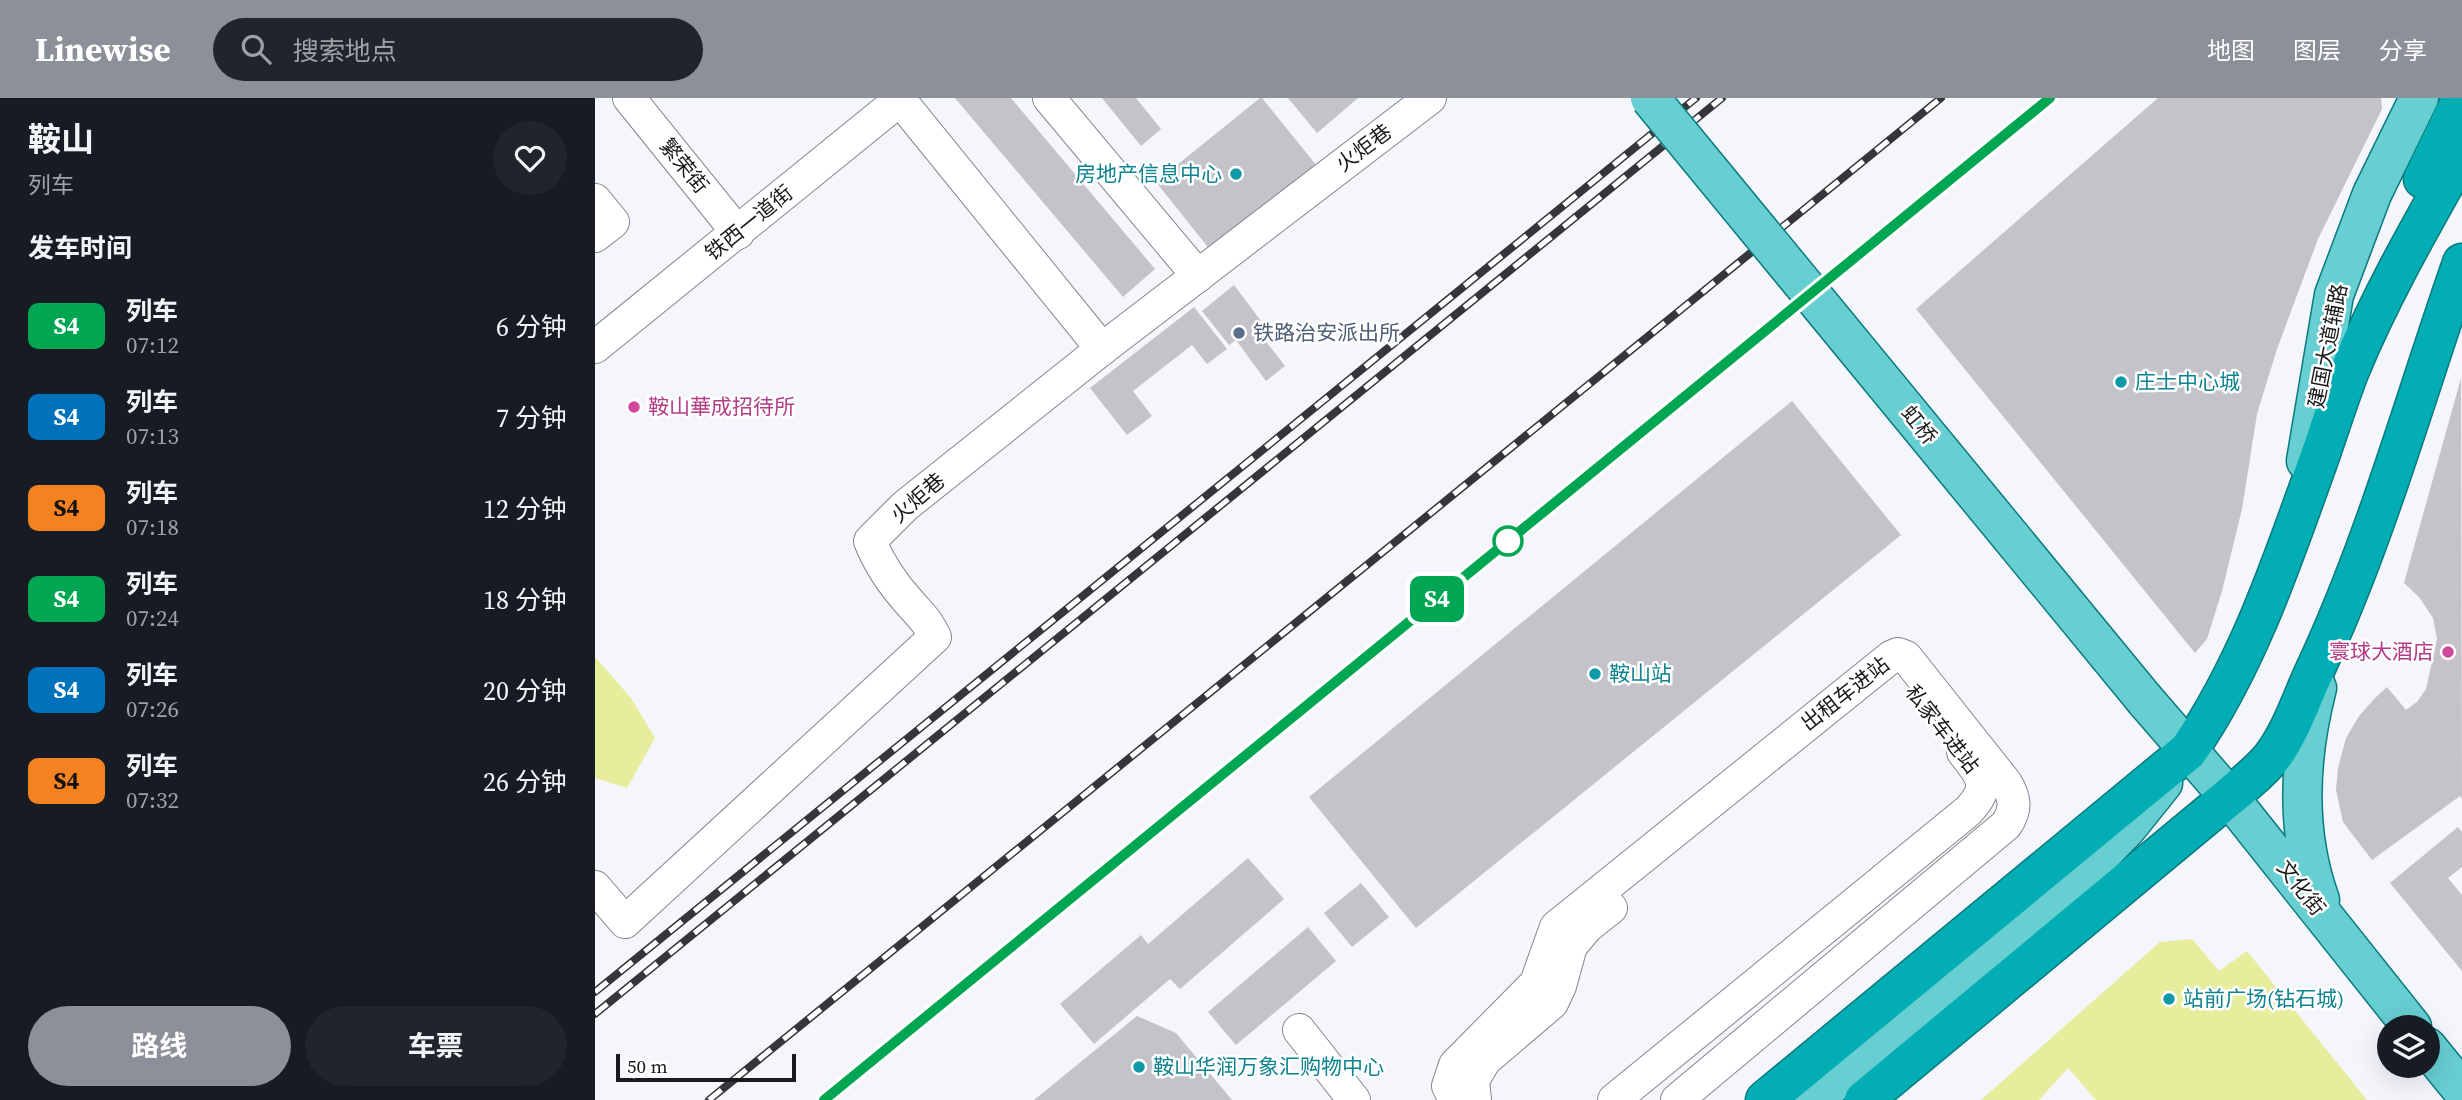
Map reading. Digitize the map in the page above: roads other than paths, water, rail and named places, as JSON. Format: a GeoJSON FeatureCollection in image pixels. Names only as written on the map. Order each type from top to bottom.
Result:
{"type":"FeatureCollection","features":[{"type":"Feature","properties":{"kind":"highway"},"geometry":{"type":"LineString","coordinates":[[1765,1100],[2188,751],[2213,715],[2234,677],[2295,525],[2413,200],[2462,99]]}},
{"type":"Feature","properties":{"kind":"highway"},"geometry":{"type":"LineString","coordinates":[[2350,370],[2405,256],[2462,153]]}},
{"type":"Feature","properties":{"kind":"highway"},"geometry":{"type":"LineString","coordinates":[[1864,1100],[2229,797],[2271,758],[2287,732],[2332,633],[2376,522],[2462,263]]}},
{"type":"Feature","properties":{"kind":"main road","name":"虹桥"},"geometry":{"type":"LineString","coordinates":[[1650,98],[2188,751]]}},
{"type":"Feature","properties":{"kind":"main road","name":"建国大道辅路"},"geometry":{"type":"LineString","coordinates":[[2295,525],[2335,295],[2372,194],[2419,98]]}},
{"type":"Feature","properties":{"kind":"main road"},"geometry":{"type":"LineString","coordinates":[[2332,633],[2309,721],[2302,764],[2304,836],[2310,871],[2333,928]]}},
{"type":"Feature","properties":{"kind":"main road"},"geometry":{"type":"LineString","coordinates":[[1813,1100],[2080,876],[2126,829],[2188,751]]}},
{"type":"Feature","properties":{"kind":"main road","name":"文化街"},"geometry":{"type":"LineString","coordinates":[[2188,751],[2229,797],[2402,1015]]}},
{"type":"Feature","properties":{"kind":"main road"},"geometry":{"type":"LineString","coordinates":[[2440,1062],[2461,1087]]}},
{"type":"Feature","properties":{"kind":"street","name":"繁荣街"},"geometry":{"type":"LineString","coordinates":[[629,98],[738,233]]}},
{"type":"Feature","properties":{"kind":"street"},"geometry":{"type":"LineString","coordinates":[[1049,98],[1198,276]]}},
{"type":"Feature","properties":{"kind":"street","name":"火炬巷"},"geometry":{"type":"LineString","coordinates":[[595,887],[625,922],[936,638],[926,619],[910,604],[879,563],[870,541],[905,506],[1102,349],[1430,98]]}},
{"type":"Feature","properties":{"kind":"street","name":"铁西一道街"},"geometry":{"type":"LineString","coordinates":[[595,347],[901,99]]}},
{"type":"Feature","properties":{"kind":"street"},"geometry":{"type":"LineString","coordinates":[[901,99],[1102,349]]}},
{"type":"Feature","properties":{"kind":"street"},"geometry":{"type":"LineString","coordinates":[[595,200],[613,222],[595,236]]}},
{"type":"Feature","properties":{"kind":"street","name":"出租车进站"},"geometry":{"type":"LineString","coordinates":[[1455,1100],[1448,1086],[1455,1065],[1536,983],[1556,927],[1891,657],[1898,654],[1906,657],[2006,783],[2015,803],[2011,818],[2006,825],[1677,1100]]}},
{"type":"Feature","properties":{"kind":"street","name":"私家车进站"},"geometry":{"type":"LineString","coordinates":[[1475,1100],[1473,1080],[1485,1060],[1552,1003],[1560,986],[1571,946],[1587,927],[1892,680],[1901,678],[1910,684],[1977,771],[1983,790],[1979,799],[1968,811],[1614,1100]]}},
{"type":"Feature","properties":{"kind":"street"},"geometry":{"type":"LineString","coordinates":[[1299,1030],[1354,1100]]}},
{"type":"Feature","properties":{"kind":"railway"},"geometry":{"type":"LineString","coordinates":[[595,992],[1696,98]]}},
{"type":"Feature","properties":{"kind":"railway"},"geometry":{"type":"LineString","coordinates":[[595,1014],[1722,98]]}},
{"type":"Feature","properties":{"kind":"railway"},"geometry":{"type":"LineString","coordinates":[[709,1100],[1941,98]]}},
{"type":"Feature","properties":{"kind":"railway"},"geometry":{"type":"LineString","coordinates":[[824,1100],[2050,98]]}},
{"type":"Feature","properties":{"kind":"train","name":"S4"},"geometry":{"type":"LineString","coordinates":[[824,1100],[2050,98]]}},
{"type":"Feature","properties":{"kind":"place","name":"房地产信息中心"},"geometry":{"type":"Point","coordinates":[1236,174]}},
{"type":"Feature","properties":{"kind":"place","name":"铁路治安派出所"},"geometry":{"type":"Point","coordinates":[1239,333]}},
{"type":"Feature","properties":{"kind":"place","name":"庄士中心城"},"geometry":{"type":"Point","coordinates":[2121,382]}},
{"type":"Feature","properties":{"kind":"place","name":"鞍山華成招待所"},"geometry":{"type":"Point","coordinates":[634,407]}},
{"type":"Feature","properties":{"kind":"place","name":"寰球大酒店"},"geometry":{"type":"Point","coordinates":[2448,652]}},
{"type":"Feature","properties":{"kind":"place","name":"鞍山站"},"geometry":{"type":"Point","coordinates":[1595,674]}},
{"type":"Feature","properties":{"kind":"place","name":"站前广场(钻石城)"},"geometry":{"type":"Point","coordinates":[2169,999]}},
{"type":"Feature","properties":{"kind":"place","name":"鞍山华润万象汇购物中心"},"geometry":{"type":"Point","coordinates":[1139,1067]}}]}
